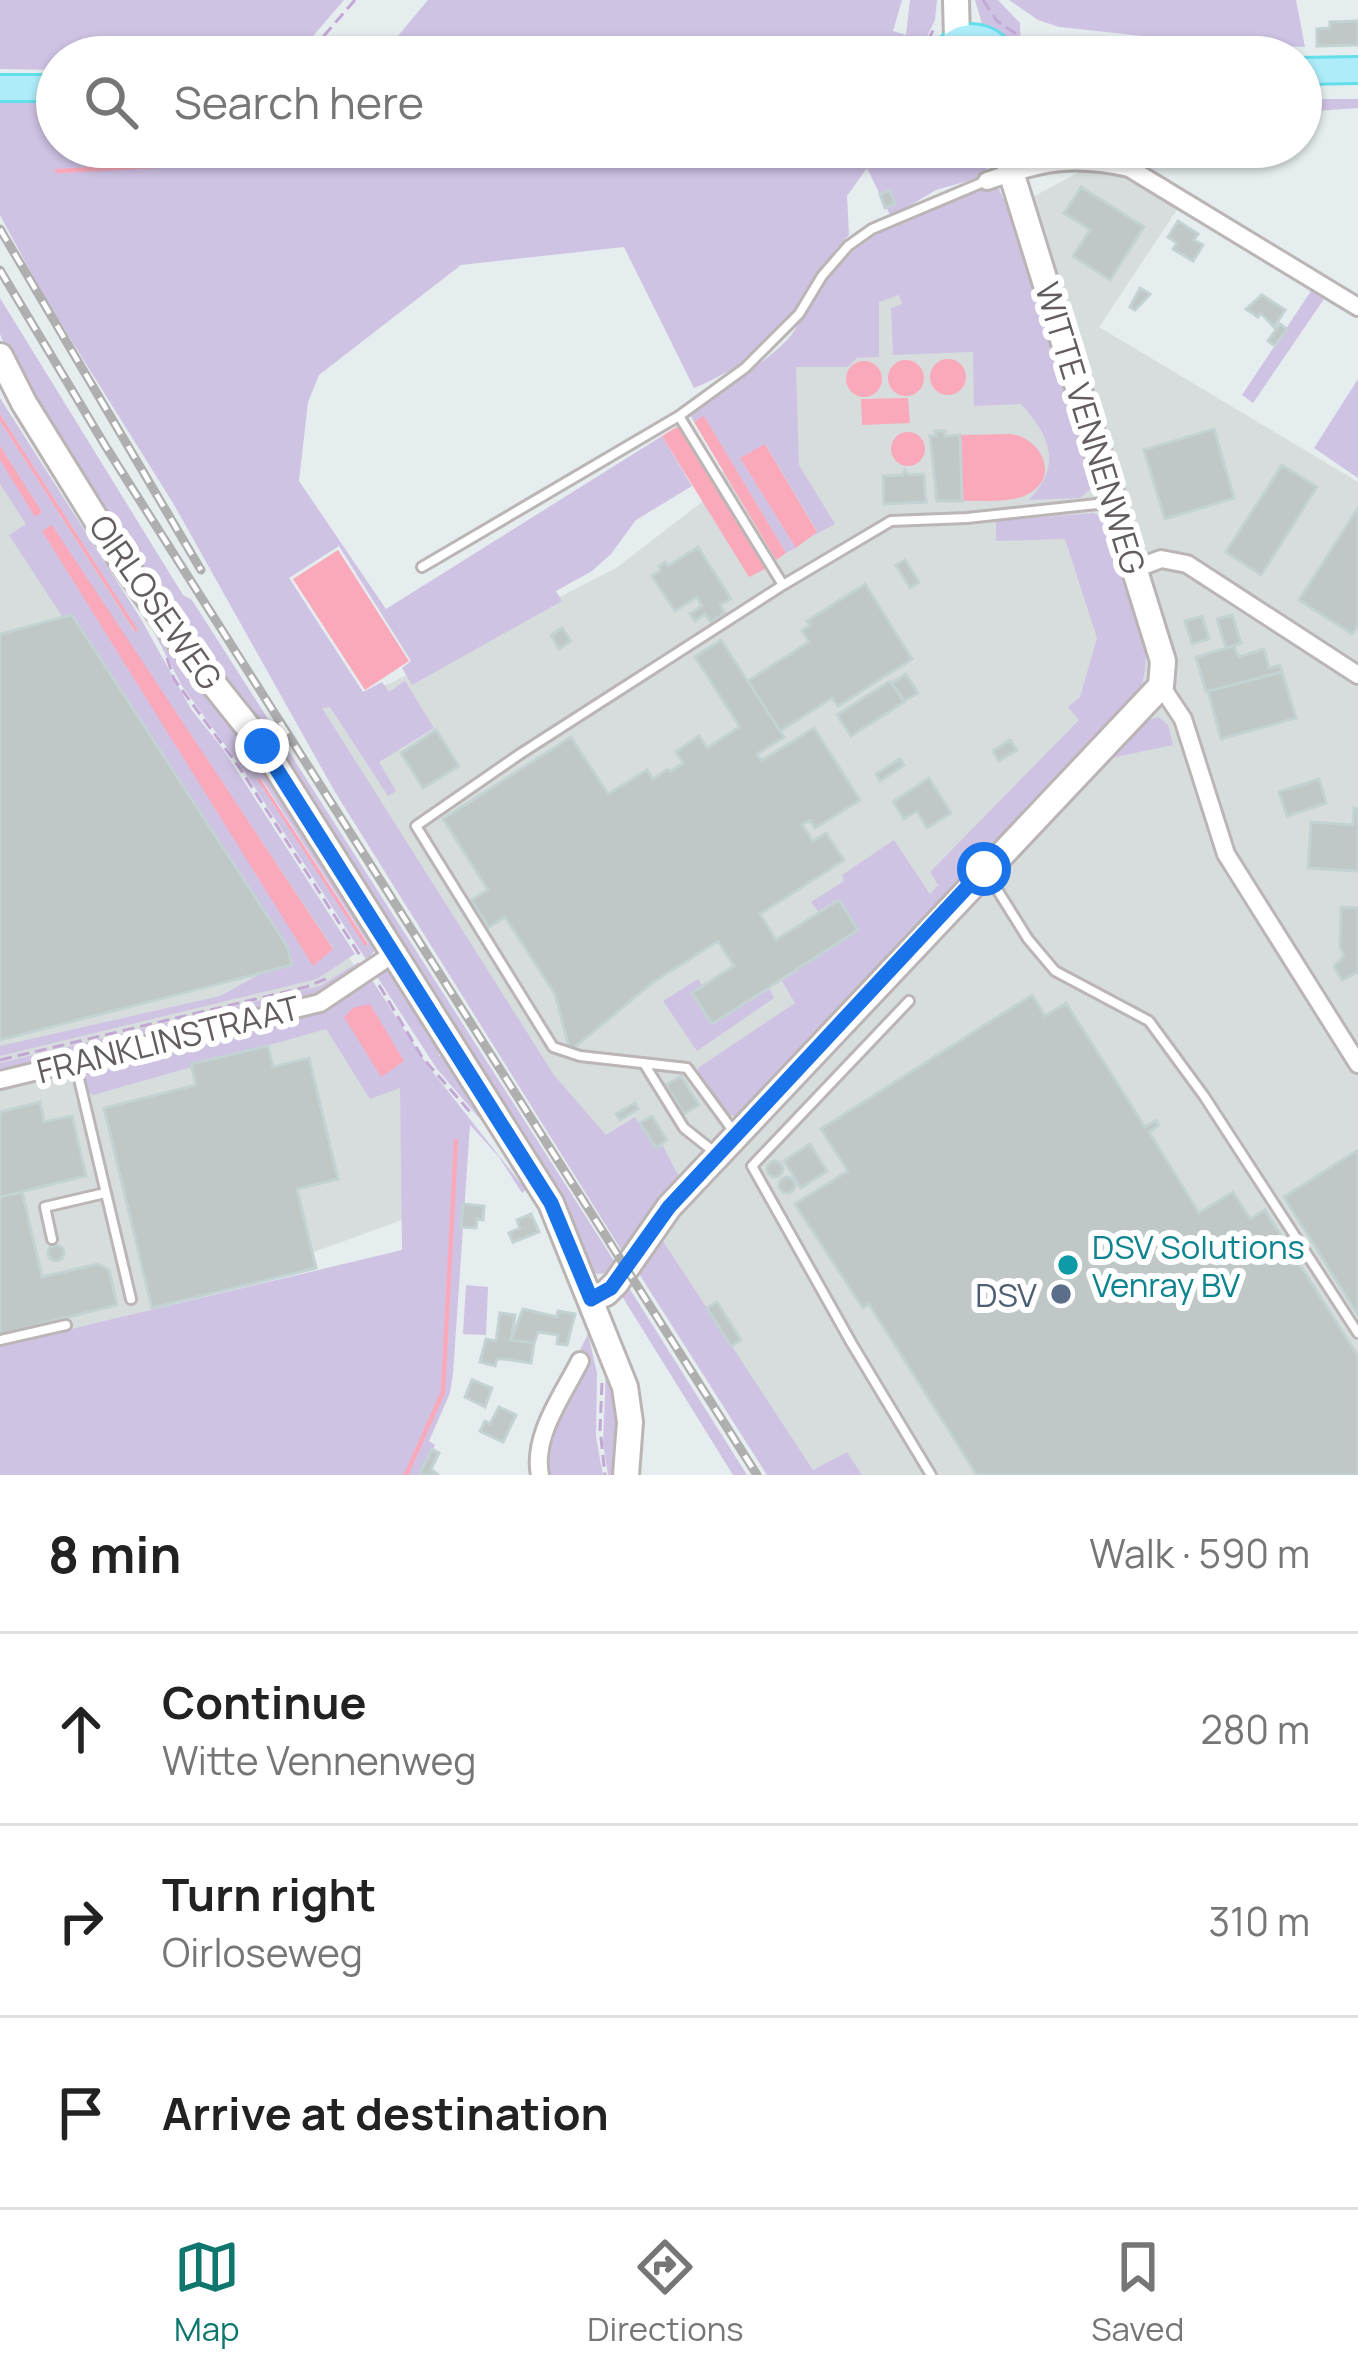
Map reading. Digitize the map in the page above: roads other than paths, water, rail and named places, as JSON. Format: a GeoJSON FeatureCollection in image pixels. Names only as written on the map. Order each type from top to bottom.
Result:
{"type":"FeatureCollection","features":[{"type":"Feature","properties":{"kind":"main road"},"geometry":{"type":"LineString","coordinates":[[1322,70],[1358,70]]}},
{"type":"Feature","properties":{"kind":"main road"},"geometry":{"type":"LineString","coordinates":[[0,88],[36,88]]}},
{"type":"Feature","properties":{"kind":"street"},"geometry":{"type":"LineString","coordinates":[[956,0],[959,36]]}},
{"type":"Feature","properties":{"kind":"street"},"geometry":{"type":"LineString","coordinates":[[959,36],[967,0]]}},
{"type":"Feature","properties":{"kind":"street","name":"WITTE VENNENWEG"},"geometry":{"type":"LineString","coordinates":[[1002,168],[1135,569],[1163,661],[1160,686],[1183,719],[1226,854],[1358,1064]]}},
{"type":"Feature","properties":{"kind":"street"},"geometry":{"type":"LineString","coordinates":[[1129,168],[1358,308]]}},
{"type":"Feature","properties":{"kind":"street","name":"OIRLOSEWEG"},"geometry":{"type":"LineString","coordinates":[[1,356],[24,403],[120,558],[262,746],[551,1203],[625,1387],[630,1422],[626,1475]]}},
{"type":"Feature","properties":{"kind":"street"},"geometry":{"type":"LineString","coordinates":[[1135,569],[1161,559],[1187,564],[1358,675]]}},
{"type":"Feature","properties":{"kind":"street"},"geometry":{"type":"LineString","coordinates":[[591,1299],[611,1288],[669,1207],[1160,686]]}},
{"type":"Feature","properties":{"kind":"street","name":"FRANKLINSTRAAT"},"geometry":{"type":"LineString","coordinates":[[0,1080],[320,1003],[365,963],[393,954]]}},
{"type":"Feature","properties":{"kind":"street"},"geometry":{"type":"LineString","coordinates":[[540,1475],[536,1457],[542,1438],[590,1363]]}},
{"type":"Feature","properties":{"kind":"lane"},"geometry":{"type":"LineString","coordinates":[[422,567],[679,416],[745,368],[799,314],[848,246],[872,229],[1000,168]]}},
{"type":"Feature","properties":{"kind":"lane"},"geometry":{"type":"LineString","coordinates":[[679,416],[782,585]]}},
{"type":"Feature","properties":{"kind":"lane"},"geometry":{"type":"LineString","coordinates":[[736,1135],[687,1068],[580,1056],[553,1048],[416,826],[782,585],[891,520],[968,518],[1114,502]]}},
{"type":"Feature","properties":{"kind":"lane"},"geometry":{"type":"LineString","coordinates":[[984,869],[1028,939],[1055,970],[1149,1021],[1204,1096],[1358,1333]]}},
{"type":"Feature","properties":{"kind":"lane"},"geometry":{"type":"LineString","coordinates":[[909,1001],[752,1166],[931,1475]]}},
{"type":"Feature","properties":{"kind":"lane"},"geometry":{"type":"LineString","coordinates":[[75,1062],[131,1300]]}},
{"type":"Feature","properties":{"kind":"lane"},"geometry":{"type":"LineString","coordinates":[[644,1064],[684,1128],[718,1155]]}},
{"type":"Feature","properties":{"kind":"lane"},"geometry":{"type":"LineString","coordinates":[[52,1238],[44,1207],[106,1193]]}},
{"type":"Feature","properties":{"kind":"lane"},"geometry":{"type":"LineString","coordinates":[[0,1340],[66,1325]]}},
{"type":"Feature","properties":{"kind":"waterway"},"geometry":{"type":"LineString","coordinates":[[57,171],[115,168]]}},
{"type":"Feature","properties":{"kind":"waterway"},"geometry":{"type":"LineString","coordinates":[[406,1475],[443,1392],[456,1141]]}},
{"type":"Feature","properties":{"kind":"railway"},"geometry":{"type":"LineString","coordinates":[[0,229],[201,570]]}},
{"type":"Feature","properties":{"kind":"railway"},"geometry":{"type":"LineString","coordinates":[[0,270],[106,447],[757,1475]]}},
{"type":"Feature","properties":{"kind":"place","name":"DSV Solutions Venray BV"},"geometry":{"type":"Point","coordinates":[1068,1265]}},
{"type":"Feature","properties":{"kind":"place","name":"DSV"},"geometry":{"type":"Point","coordinates":[1061,1294]}}]}
